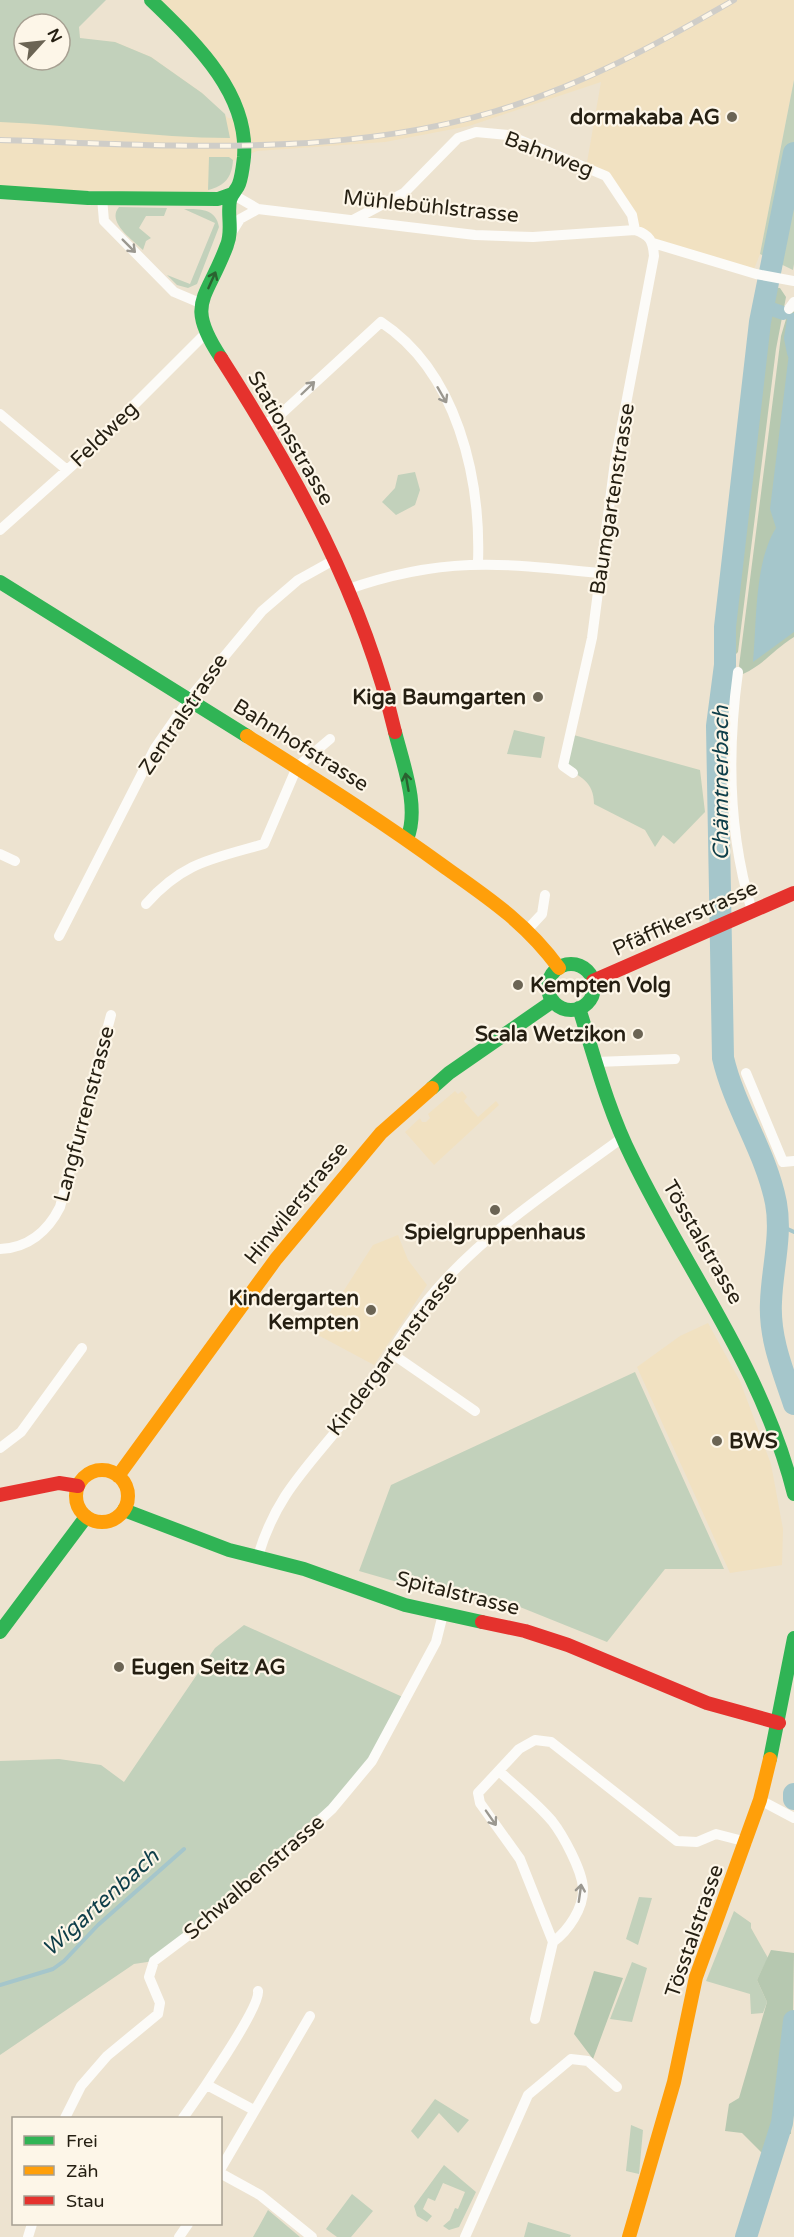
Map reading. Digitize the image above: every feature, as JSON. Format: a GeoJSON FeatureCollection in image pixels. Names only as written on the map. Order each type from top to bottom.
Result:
{"type":"FeatureCollection","features":[{"type":"Feature","properties":{"kind":"main road"},"geometry":{"type":"LineString","coordinates":[[151,0],[200,49],[232,97],[242,144],[239,184],[232,194],[230,236],[200,303]]}},
{"type":"Feature","properties":{"kind":"main road"},"geometry":{"type":"LineString","coordinates":[[0,192],[102,198],[218,199],[232,194]]}},
{"type":"Feature","properties":{"kind":"main road","name":"Stationsstrasse"},"geometry":{"type":"LineString","coordinates":[[200,303],[199,320],[205,334],[308,503],[334,560],[379,673],[394,720],[405,773],[412,827],[407,839]]}},
{"type":"Feature","properties":{"kind":"main road","name":"Bahnhofstrasse"},"geometry":{"type":"LineString","coordinates":[[0,582],[297,766],[407,839],[528,929],[559,968]]}},
{"type":"Feature","properties":{"kind":"main road","name":"Pfäffikerstrasse"},"geometry":{"type":"LineString","coordinates":[[593,981],[794,892]]}},
{"type":"Feature","properties":{"kind":"main road"},"geometry":{"type":"LineString","coordinates":[[579,966],[593,981],[593,994],[579,1008],[565,1009],[553,1001],[548,987],[553,973],[559,968],[579,966]]}},
{"type":"Feature","properties":{"kind":"main road","name":"Hinwilerstrasse"},"geometry":{"type":"LineString","coordinates":[[118,1476],[276,1259],[381,1133],[449,1073],[553,1001]]}},
{"type":"Feature","properties":{"kind":"main road","name":"Tösstalstrasse"},"geometry":{"type":"LineString","coordinates":[[579,1008],[622,1138],[661,1215],[754,1375],[772,1415],[794,1494]]}},
{"type":"Feature","properties":{"kind":"main road"},"geometry":{"type":"LineString","coordinates":[[98,1470],[118,1476],[127,1488],[127,1503],[124,1510],[107,1522],[92,1521],[86,1517],[77,1503],[78,1486],[86,1476],[98,1470]]}},
{"type":"Feature","properties":{"kind":"main road"},"geometry":{"type":"LineString","coordinates":[[0,1495],[59,1483],[78,1486]]}},
{"type":"Feature","properties":{"kind":"main road","name":"Spitalstrasse"},"geometry":{"type":"LineString","coordinates":[[124,1510],[229,1550],[304,1569],[405,1605],[525,1631],[568,1645],[707,1703],[779,1723]]}},
{"type":"Feature","properties":{"kind":"main road"},"geometry":{"type":"LineString","coordinates":[[0,1632],[86,1517]]}},
{"type":"Feature","properties":{"kind":"main road","name":"Tösstalstrasse"},"geometry":{"type":"LineString","coordinates":[[629,2237],[674,2082],[696,1977],[747,1842],[760,1800],[779,1723],[794,1638]]}},
{"type":"Feature","properties":{"kind":"street","name":"Bahnweg"},"geometry":{"type":"LineString","coordinates":[[353,220],[404,193],[458,138],[476,132],[508,135],[606,176],[632,215],[635,230]]}},
{"type":"Feature","properties":{"kind":"street","name":"Mühlebühlstrasse"},"geometry":{"type":"LineString","coordinates":[[232,194],[258,209],[503,236],[533,237],[635,230]]}},
{"type":"Feature","properties":{"kind":"street"},"geometry":{"type":"LineString","coordinates":[[102,198],[104,221],[174,292],[200,303]]}},
{"type":"Feature","properties":{"kind":"street"},"geometry":{"type":"LineString","coordinates":[[230,236],[240,219],[258,209]]}},
{"type":"Feature","properties":{"kind":"street"},"geometry":{"type":"LineString","coordinates":[[635,230],[647,234],[653,243],[757,274],[789,280]]}},
{"type":"Feature","properties":{"kind":"street","name":"Baumgartenstrasse"},"geometry":{"type":"LineString","coordinates":[[573,773],[563,766],[592,638],[615,462],[654,256],[653,243]]}},
{"type":"Feature","properties":{"kind":"street"},"geometry":{"type":"LineString","coordinates":[[263,426],[281,414],[381,322],[401,336],[420,360],[445,398],[459,429],[471,463],[476,498],[478,563]]}},
{"type":"Feature","properties":{"kind":"street","name":"Feldweg"},"geometry":{"type":"LineString","coordinates":[[0,530],[67,470],[205,334]]}},
{"type":"Feature","properties":{"kind":"street"},"geometry":{"type":"LineString","coordinates":[[0,414],[67,470]]}},
{"type":"Feature","properties":{"kind":"street","name":"Zentralstrasse"},"geometry":{"type":"LineString","coordinates":[[59,936],[155,748],[189,699],[262,610],[298,580],[334,560]]}},
{"type":"Feature","properties":{"kind":"street"},"geometry":{"type":"LineString","coordinates":[[346,590],[407,572],[478,563],[600,573]]}},
{"type":"Feature","properties":{"kind":"street"},"geometry":{"type":"LineString","coordinates":[[738,672],[730,757],[735,835],[752,911]]}},
{"type":"Feature","properties":{"kind":"street"},"geometry":{"type":"LineString","coordinates":[[146,904],[166,881],[197,864],[264,844],[297,766],[330,739]]}},
{"type":"Feature","properties":{"kind":"street"},"geometry":{"type":"LineString","coordinates":[[0,854],[15,861]]}},
{"type":"Feature","properties":{"kind":"street"},"geometry":{"type":"LineString","coordinates":[[528,929],[542,914],[545,895]]}},
{"type":"Feature","properties":{"kind":"street","name":"Langfurrenstrasse"},"geometry":{"type":"LineString","coordinates":[[0,1249],[16,1247],[35,1238],[50,1224],[60,1207],[111,1015]]}},
{"type":"Feature","properties":{"kind":"street"},"geometry":{"type":"LineString","coordinates":[[596,1062],[675,1059]]}},
{"type":"Feature","properties":{"kind":"street"},"geometry":{"type":"LineString","coordinates":[[746,1073],[783,1162],[794,1161]]}},
{"type":"Feature","properties":{"kind":"street","name":"Kindergartenstrasse"},"geometry":{"type":"LineString","coordinates":[[258,1556],[276,1508],[284,1494],[345,1419],[434,1292],[464,1259],[622,1138]]}},
{"type":"Feature","properties":{"kind":"street"},"geometry":{"type":"LineString","coordinates":[[0,1448],[21,1432],[82,1348]]}},
{"type":"Feature","properties":{"kind":"street"},"geometry":{"type":"LineString","coordinates":[[391,1353],[475,1411]]}},
{"type":"Feature","properties":{"kind":"street","name":"Schwalbenstrasse"},"geometry":{"type":"LineString","coordinates":[[66,2117],[81,2086],[107,2056],[158,2013],[160,2003],[149,1977],[154,1961],[218,1913],[325,1816],[372,1761],[436,1642],[443,1614]]}},
{"type":"Feature","properties":{"kind":"street"},"geometry":{"type":"LineString","coordinates":[[553,1942],[520,1859],[480,1803],[478,1793],[519,1749],[535,1740],[551,1742],[677,1841],[698,1842],[716,1834],[747,1842]]}},
{"type":"Feature","properties":{"kind":"street"},"geometry":{"type":"LineString","coordinates":[[499,1771],[551,1820],[563,1836],[583,1888],[572,1923],[553,1942],[535,2019]]}},
{"type":"Feature","properties":{"kind":"street"},"geometry":{"type":"LineString","coordinates":[[760,1800],[790,1816]]}},
{"type":"Feature","properties":{"kind":"street"},"geometry":{"type":"LineString","coordinates":[[184,2117],[207,2085],[247,2021],[259,1997],[258,1991]]}},
{"type":"Feature","properties":{"kind":"street"},"geometry":{"type":"LineString","coordinates":[[222,2167],[310,2016]]}},
{"type":"Feature","properties":{"kind":"street"},"geometry":{"type":"LineString","coordinates":[[465,2237],[528,2095],[571,2059],[588,2061],[617,2087]]}},
{"type":"Feature","properties":{"kind":"street"},"geometry":{"type":"LineString","coordinates":[[207,2085],[254,2110]]}},
{"type":"Feature","properties":{"kind":"street"},"geometry":{"type":"LineString","coordinates":[[222,2172],[260,2195],[312,2237]]}},
{"type":"Feature","properties":{"kind":"shaded area"},"geometry":{"type":"Polygon","coordinates":[[[151,0],[794,0],[794,80],[760,254],[753,272],[670,246],[635,230],[606,176],[586,168],[601,82],[469,126],[385,142],[257,151],[228,163],[223,179],[204,195],[0,188],[0,44],[12,52],[12,72],[72,72],[72,39],[115,42],[151,57],[202,93],[228,118],[239,119],[232,97],[151,0]]]}},
{"type":"Feature","properties":{"kind":"shaded area"},"geometry":{"type":"Polygon","coordinates":[[[455,1091],[458,1094],[462,1091],[467,1097],[464,1101],[478,1117],[496,1101],[499,1105],[434,1165],[405,1132],[420,1118],[422,1122],[426,1122],[430,1118],[428,1114],[455,1091]]]}},
{"type":"Feature","properties":{"kind":"shaded area","name":"Kindergarten Kempten"},"geometry":{"type":"Polygon","coordinates":[[[398,1235],[408,1260],[427,1285],[374,1365],[316,1334],[373,1245],[398,1235]]]}},
{"type":"Feature","properties":{"kind":"shaded area","name":"BWS"},"geometry":{"type":"Polygon","coordinates":[[[708,1323],[740,1381],[771,1464],[783,1529],[782,1565],[730,1573],[637,1367],[680,1336],[708,1323]]]}},
{"type":"Feature","properties":{"kind":"green space"},"geometry":{"type":"Polygon","coordinates":[[[0,0],[106,0],[79,27],[80,38],[115,42],[151,57],[202,93],[225,114],[230,138],[172,136],[0,122],[0,0]]]}},
{"type":"Feature","properties":{"kind":"green space"},"geometry":{"type":"Polygon","coordinates":[[[794,80],[794,264],[793,270],[760,254],[794,80]]]}},
{"type":"Feature","properties":{"kind":"green space"},"geometry":{"type":"Polygon","coordinates":[[[209,157],[229,157],[233,160],[227,180],[208,190],[209,157]]]}},
{"type":"Feature","properties":{"kind":"green space"},"geometry":{"type":"Polygon","coordinates":[[[119,207],[167,208],[164,216],[146,216],[139,228],[151,238],[146,241],[143,250],[118,225],[116,213],[119,207]]]}},
{"type":"Feature","properties":{"kind":"green space"},"geometry":{"type":"Polygon","coordinates":[[[184,209],[211,213],[219,227],[197,284],[188,288],[177,285],[167,275],[190,284],[215,223],[184,209]]]}},
{"type":"Feature","properties":{"kind":"green space"},"geometry":{"type":"Polygon","coordinates":[[[767,287],[780,288],[786,297],[776,349],[738,652],[725,665],[725,627],[760,322],[767,287]]]}},
{"type":"Feature","properties":{"kind":"green space"},"geometry":{"type":"Polygon","coordinates":[[[789,309],[794,312],[794,637],[743,674],[739,666],[781,336],[789,309]]]}},
{"type":"Feature","properties":{"kind":"green space"},"geometry":{"type":"Polygon","coordinates":[[[415,472],[420,490],[415,505],[396,515],[382,502],[395,488],[398,475],[415,472]]]}},
{"type":"Feature","properties":{"kind":"green space"},"geometry":{"type":"Polygon","coordinates":[[[514,730],[545,737],[541,758],[507,754],[514,730]]]}},
{"type":"Feature","properties":{"kind":"green space"},"geometry":{"type":"Polygon","coordinates":[[[570,734],[700,770],[705,812],[674,844],[663,835],[655,847],[645,830],[594,804],[592,790],[585,780],[563,766],[570,734]]]}},
{"type":"Feature","properties":{"kind":"green space"},"geometry":{"type":"Polygon","coordinates":[[[635,1372],[724,1569],[665,1569],[607,1642],[515,1605],[432,1592],[359,1571],[391,1485],[635,1372]]]}},
{"type":"Feature","properties":{"kind":"green space"},"geometry":{"type":"Polygon","coordinates":[[[244,1625],[407,1699],[372,1761],[332,1809],[154,1961],[134,1964],[0,2055],[0,1761],[59,1759],[101,1765],[124,1782],[215,1648],[244,1625]]]}},
{"type":"Feature","properties":{"kind":"green space"},"geometry":{"type":"Polygon","coordinates":[[[639,1897],[652,1898],[638,1945],[626,1939],[639,1897]]]}},
{"type":"Feature","properties":{"kind":"green space"},"geometry":{"type":"Polygon","coordinates":[[[734,1911],[751,1923],[751,1928],[768,1958],[757,1980],[767,2002],[763,2013],[751,2014],[750,1994],[706,1981],[734,1911]]]}},
{"type":"Feature","properties":{"kind":"green space"},"geometry":{"type":"Polygon","coordinates":[[[771,1950],[794,1953],[791,2134],[775,2134],[765,2156],[742,2133],[725,2131],[729,2104],[739,2098],[767,2002],[757,1980],[771,1950]]]}},
{"type":"Feature","properties":{"kind":"green space"},"geometry":{"type":"Polygon","coordinates":[[[632,1962],[647,1968],[632,2022],[610,2019],[632,1962]]]}},
{"type":"Feature","properties":{"kind":"green space"},"geometry":{"type":"Polygon","coordinates":[[[594,1971],[623,1978],[593,2059],[574,2034],[594,1971]]]}},
{"type":"Feature","properties":{"kind":"green space"},"geometry":{"type":"Polygon","coordinates":[[[435,2099],[469,2120],[458,2133],[439,2113],[418,2139],[411,2131],[435,2099]]]}},
{"type":"Feature","properties":{"kind":"green space"},"geometry":{"type":"Polygon","coordinates":[[[631,2125],[643,2130],[639,2174],[626,2171],[631,2125]]]}},
{"type":"Feature","properties":{"kind":"green space"},"geometry":{"type":"Polygon","coordinates":[[[444,2165],[476,2192],[459,2227],[449,2230],[443,2226],[450,2220],[455,2208],[458,2209],[465,2192],[443,2183],[435,2201],[428,2198],[423,2209],[432,2216],[427,2222],[417,2216],[414,2206],[444,2165]]]}},
{"type":"Feature","properties":{"kind":"green space"},"geometry":{"type":"Polygon","coordinates":[[[352,2194],[373,2211],[351,2237],[337,2237],[326,2229],[352,2194]]]}},
{"type":"Feature","properties":{"kind":"green space"},"geometry":{"type":"Polygon","coordinates":[[[268,2210],[300,2237],[253,2237],[268,2210]]]}},
{"type":"Feature","properties":{"kind":"green space"},"geometry":{"type":"Polygon","coordinates":[[[528,2222],[571,2235],[570,2237],[524,2237],[528,2222]]]}},
{"type":"Feature","properties":{"kind":"water"},"geometry":{"type":"Polygon","coordinates":[[[789,353],[794,354],[794,632],[753,662],[760,575],[769,542],[776,528],[770,509],[789,353]]]}},
{"type":"Feature","properties":{"kind":"waterway","name":"Chämtnerbach"},"geometry":{"type":"LineString","coordinates":[[794,153],[760,322],[725,627],[725,665],[717,726],[723,1058],[728,1077],[765,1166],[776,1203],[778,1228],[772,1290],[772,1328],[794,1404]]}},
{"type":"Feature","properties":{"kind":"waterway"},"geometry":{"type":"LineString","coordinates":[[763,306],[783,313]]}},
{"type":"Feature","properties":{"kind":"waterway"},"geometry":{"type":"LineString","coordinates":[[794,320],[791,338],[794,353]]}},
{"type":"Feature","properties":{"kind":"waterway"},"geometry":{"type":"LineString","coordinates":[[779,1225],[794,1232]]}},
{"type":"Feature","properties":{"kind":"waterway","name":"Chämtnerbach"},"geometry":{"type":"LineString","coordinates":[[794,1794],[794,1799]]}},
{"type":"Feature","properties":{"kind":"waterway","name":"Wigartenbach"},"geometry":{"type":"LineString","coordinates":[[0,1985],[53,1969],[64,1961],[98,1925],[184,1849]]}},
{"type":"Feature","properties":{"kind":"waterway","name":"Chämtnerbach"},"geometry":{"type":"LineString","coordinates":[[746,2237],[782,2123],[794,2021]]}},
{"type":"Feature","properties":{"kind":"railway"},"geometry":{"type":"LineString","coordinates":[[0,140],[187,146],[250,145],[312,143],[436,126],[528,101],[589,76],[648,48],[734,0]]}},
{"type":"Feature","properties":{"kind":"traffic: fast"},"geometry":{"type":"LineString","coordinates":[[151,0],[184,33],[215,70],[228,90],[243,133],[243,167],[239,184],[230,200],[229,239],[207,290],[201,312],[210,339],[221,358]]}},
{"type":"Feature","properties":{"kind":"traffic: fast"},"geometry":{"type":"LineString","coordinates":[[0,192],[88,198],[218,199],[232,194]]}},
{"type":"Feature","properties":{"kind":"traffic: fast"},"geometry":{"type":"LineString","coordinates":[[0,582],[247,736]]}},
{"type":"Feature","properties":{"kind":"traffic: fast"},"geometry":{"type":"LineString","coordinates":[[395,732],[411,800],[411,827],[407,839]]}},
{"type":"Feature","properties":{"kind":"traffic: fast"},"geometry":{"type":"LineString","coordinates":[[571,964],[587,971],[594,987],[587,1003],[571,1010],[555,1003],[548,987],[555,971],[571,964]]}},
{"type":"Feature","properties":{"kind":"traffic: fast"},"geometry":{"type":"LineString","coordinates":[[432,1088],[449,1073],[553,1001]]}},
{"type":"Feature","properties":{"kind":"traffic: fast"},"geometry":{"type":"LineString","coordinates":[[579,1008],[602,1084],[623,1140],[743,1362],[763,1404],[794,1494]]}},
{"type":"Feature","properties":{"kind":"traffic: fast"},"geometry":{"type":"LineString","coordinates":[[124,1510],[229,1550],[304,1569],[405,1605],[482,1622]]}},
{"type":"Feature","properties":{"kind":"traffic: fast"},"geometry":{"type":"LineString","coordinates":[[0,1632],[86,1517]]}},
{"type":"Feature","properties":{"kind":"traffic: fast"},"geometry":{"type":"LineString","coordinates":[[770,1759],[794,1638]]}},
{"type":"Feature","properties":{"kind":"traffic: slow"},"geometry":{"type":"LineString","coordinates":[[247,736],[373,817],[478,891],[521,925],[559,968]]}},
{"type":"Feature","properties":{"kind":"traffic: slow"},"geometry":{"type":"LineString","coordinates":[[118,1476],[276,1259],[381,1133],[432,1088]]}},
{"type":"Feature","properties":{"kind":"traffic: slow"},"geometry":{"type":"LineString","coordinates":[[102,1470],[116,1474],[124,1482],[128,1496],[124,1510],[116,1518],[102,1522],[88,1518],[80,1510],[76,1496],[80,1482],[88,1474],[102,1470]]}},
{"type":"Feature","properties":{"kind":"traffic: slow"},"geometry":{"type":"LineString","coordinates":[[629,2237],[674,2082],[696,1977],[760,1800],[770,1759]]}},
{"type":"Feature","properties":{"kind":"traffic: jam"},"geometry":{"type":"LineString","coordinates":[[221,358],[301,492],[346,585],[365,633],[395,732]]}},
{"type":"Feature","properties":{"kind":"traffic: jam"},"geometry":{"type":"LineString","coordinates":[[593,981],[794,893]]}},
{"type":"Feature","properties":{"kind":"traffic: jam"},"geometry":{"type":"LineString","coordinates":[[0,1495],[59,1483],[78,1486]]}},
{"type":"Feature","properties":{"kind":"traffic: jam"},"geometry":{"type":"LineString","coordinates":[[482,1622],[525,1631],[568,1645],[707,1703],[779,1723]]}},
{"type":"Feature","properties":{"kind":"place","name":"dormakaba AG"},"geometry":{"type":"Point","coordinates":[732,117]}},
{"type":"Feature","properties":{"kind":"place","name":"Kiga Baumgarten"},"geometry":{"type":"Point","coordinates":[538,697]}},
{"type":"Feature","properties":{"kind":"place","name":"Kempten Volg"},"geometry":{"type":"Point","coordinates":[518,985]}},
{"type":"Feature","properties":{"kind":"place","name":"Scala Wetzikon"},"geometry":{"type":"Point","coordinates":[638,1034]}},
{"type":"Feature","properties":{"kind":"place","name":"Spielgruppenhaus"},"geometry":{"type":"Point","coordinates":[495,1210]}},
{"type":"Feature","properties":{"kind":"place","name":"Kindergarten Kempten"},"geometry":{"type":"Point","coordinates":[371,1310]}},
{"type":"Feature","properties":{"kind":"place","name":"BWS"},"geometry":{"type":"Point","coordinates":[717,1441]}},
{"type":"Feature","properties":{"kind":"place","name":"Eugen Seitz AG"},"geometry":{"type":"Point","coordinates":[119,1667]}}]}
